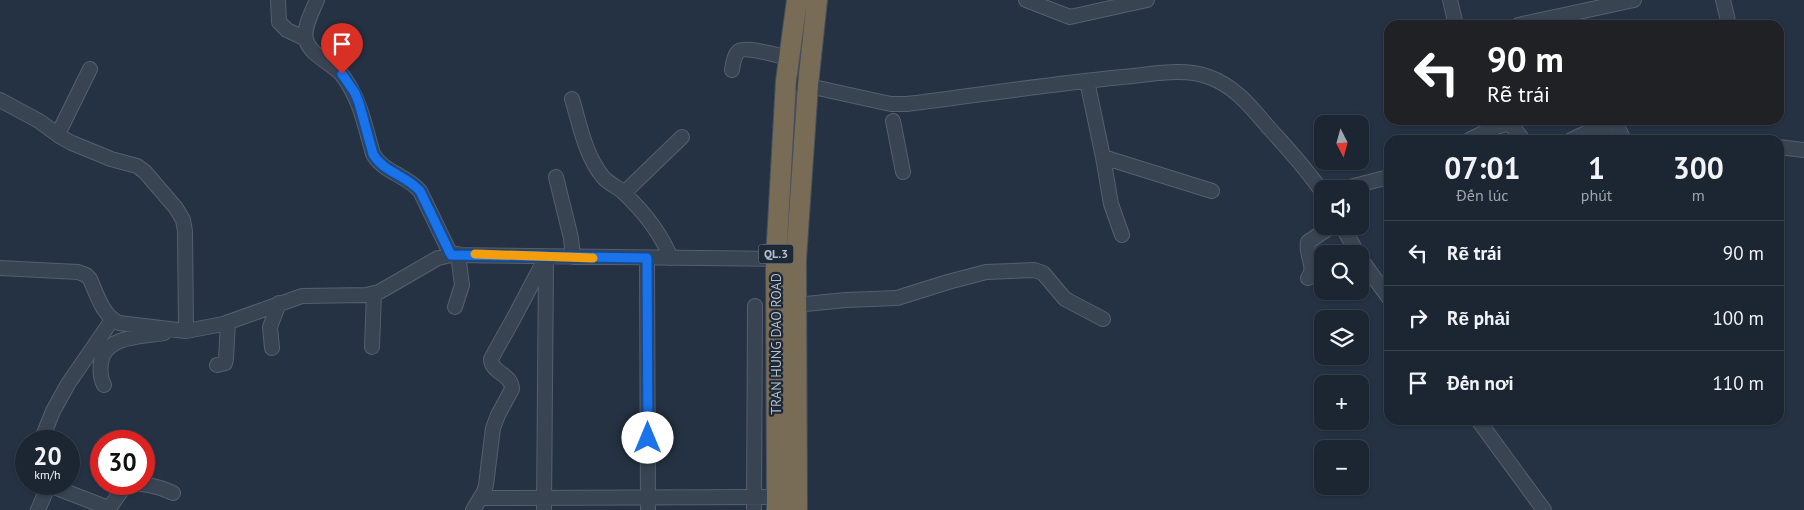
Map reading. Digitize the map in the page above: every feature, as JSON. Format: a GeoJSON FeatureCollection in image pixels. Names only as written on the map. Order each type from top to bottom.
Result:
{"type":"FeatureCollection","features":[{"type":"Feature","properties":{"kind":"highway","name":"TRAN HUNG DAO ROAD"},"geometry":{"type":"LineString","coordinates":[[777,503],[776,259],[786,80],[797,0]]}},
{"type":"Feature","properties":{"kind":"highway","name":"TRAN HUNG DAO ROAD"},"geometry":{"type":"LineString","coordinates":[[796,510],[796,260],[808,85],[817,0]]}},
{"type":"Feature","properties":{"kind":"street"},"geometry":{"type":"LineString","coordinates":[[278,0],[279,22],[287,30],[306,39]]}},
{"type":"Feature","properties":{"kind":"street"},"geometry":{"type":"LineString","coordinates":[[317,0],[307,25],[306,39],[313,51],[342,74],[355,93],[373,154],[377,161],[414,184],[420,191],[454,254],[462,285],[455,307]]}},
{"type":"Feature","properties":{"kind":"street"},"geometry":{"type":"LineString","coordinates":[[1026,0],[1070,17],[1147,0]]}},
{"type":"Feature","properties":{"kind":"street"},"geometry":{"type":"LineString","coordinates":[[1450,0],[1455,20]]}},
{"type":"Feature","properties":{"kind":"street"},"geometry":{"type":"LineString","coordinates":[[1541,20],[1634,0]]}},
{"type":"Feature","properties":{"kind":"street"},"geometry":{"type":"LineString","coordinates":[[1723,0],[1727,20]]}},
{"type":"Feature","properties":{"kind":"street"},"geometry":{"type":"LineString","coordinates":[[732,70],[736,53],[740,50],[752,50],[789,58]]}},
{"type":"Feature","properties":{"kind":"street"},"geometry":{"type":"LineString","coordinates":[[58,134],[90,69]]}},
{"type":"Feature","properties":{"kind":"street"},"geometry":{"type":"LineString","coordinates":[[786,80],[808,85],[892,112],[907,104],[1087,81],[1192,73],[1209,77],[1225,84],[1240,96],[1304,165],[1314,180]]}},
{"type":"Feature","properties":{"kind":"street"},"geometry":{"type":"LineString","coordinates":[[1087,81],[1104,157],[1111,204],[1122,235]]}},
{"type":"Feature","properties":{"kind":"street"},"geometry":{"type":"LineString","coordinates":[[572,99],[584,141],[594,164],[609,183],[624,193],[657,231],[671,258]]}},
{"type":"Feature","properties":{"kind":"street"},"geometry":{"type":"LineString","coordinates":[[0,100],[40,121],[72,143],[103,156],[137,166],[145,172],[176,208],[183,220],[185,232],[182,331]]}},
{"type":"Feature","properties":{"kind":"street"},"geometry":{"type":"LineString","coordinates":[[892,112],[903,172]]}},
{"type":"Feature","properties":{"kind":"street"},"geometry":{"type":"LineString","coordinates":[[1480,135],[1501,125]]}},
{"type":"Feature","properties":{"kind":"street"},"geometry":{"type":"LineString","coordinates":[[1509,125],[1519,135]]}},
{"type":"Feature","properties":{"kind":"street"},"geometry":{"type":"LineString","coordinates":[[1582,135],[1615,126],[1622,135]]}},
{"type":"Feature","properties":{"kind":"street"},"geometry":{"type":"LineString","coordinates":[[624,193],[682,137]]}},
{"type":"Feature","properties":{"kind":"street"},"geometry":{"type":"LineString","coordinates":[[1784,148],[1804,150]]}},
{"type":"Feature","properties":{"kind":"street"},"geometry":{"type":"LineString","coordinates":[[1104,157],[1212,191]]}},
{"type":"Feature","properties":{"kind":"street"},"geometry":{"type":"LineString","coordinates":[[556,176],[571,238],[573,257]]}},
{"type":"Feature","properties":{"kind":"street"},"geometry":{"type":"LineString","coordinates":[[1369,182],[1384,178]]}},
{"type":"Feature","properties":{"kind":"street"},"geometry":{"type":"LineString","coordinates":[[1308,278],[1312,267],[1308,252],[1308,242],[1318,235]]}},
{"type":"Feature","properties":{"kind":"street"},"geometry":{"type":"LineString","coordinates":[[104,385],[100,369],[104,351],[109,346],[122,340],[228,322],[302,296],[354,296],[374,293],[438,258],[454,254],[546,257],[776,259]]}},
{"type":"Feature","properties":{"kind":"street"},"geometry":{"type":"LineString","coordinates":[[544,504],[546,257]]}},
{"type":"Feature","properties":{"kind":"street"},"geometry":{"type":"LineString","coordinates":[[477,504],[484,492],[488,474],[493,428],[512,389],[511,382],[492,366],[490,359],[546,257]]}},
{"type":"Feature","properties":{"kind":"street"},"geometry":{"type":"LineString","coordinates":[[647,258],[648,504]]}},
{"type":"Feature","properties":{"kind":"street"},"geometry":{"type":"LineString","coordinates":[[0,268],[78,272],[90,279],[106,314],[112,320],[119,323],[182,331]]}},
{"type":"Feature","properties":{"kind":"street"},"geometry":{"type":"LineString","coordinates":[[795,305],[897,298],[986,272],[1034,270],[1044,273],[1065,299],[1103,319]]}},
{"type":"Feature","properties":{"kind":"street"},"geometry":{"type":"LineString","coordinates":[[1369,270],[1384,291]]}},
{"type":"Feature","properties":{"kind":"street"},"geometry":{"type":"LineString","coordinates":[[372,348],[374,293]]}},
{"type":"Feature","properties":{"kind":"street"},"geometry":{"type":"LineString","coordinates":[[272,348],[270,328],[279,303]]}},
{"type":"Feature","properties":{"kind":"street"},"geometry":{"type":"LineString","coordinates":[[754,503],[755,306]]}},
{"type":"Feature","properties":{"kind":"street"},"geometry":{"type":"LineString","coordinates":[[45,430],[53,411],[68,384],[112,320]]}},
{"type":"Feature","properties":{"kind":"street"},"geometry":{"type":"LineString","coordinates":[[217,365],[225,363],[228,322]]}},
{"type":"Feature","properties":{"kind":"street"},"geometry":{"type":"LineString","coordinates":[[1482,425],[1544,510]]}},
{"type":"Feature","properties":{"kind":"street"},"geometry":{"type":"LineString","coordinates":[[76,495],[108,510],[124,487],[128,485],[143,485],[165,489],[173,493]]}},
{"type":"Feature","properties":{"kind":"street"},"geometry":{"type":"LineString","coordinates":[[38,510],[44,495]]}},
{"type":"Feature","properties":{"kind":"street"},"geometry":{"type":"LineString","coordinates":[[477,504],[777,503]]}},
{"type":"Feature","properties":{"kind":"slow traffic"},"geometry":{"type":"LineString","coordinates":[[475,254],[593,258]]}},
{"type":"Feature","properties":{"kind":"route"},"geometry":{"type":"LineString","coordinates":[[342,74],[355,93],[373,154],[377,161],[414,184],[420,191],[451,255],[647,258],[648,438]]}}]}
